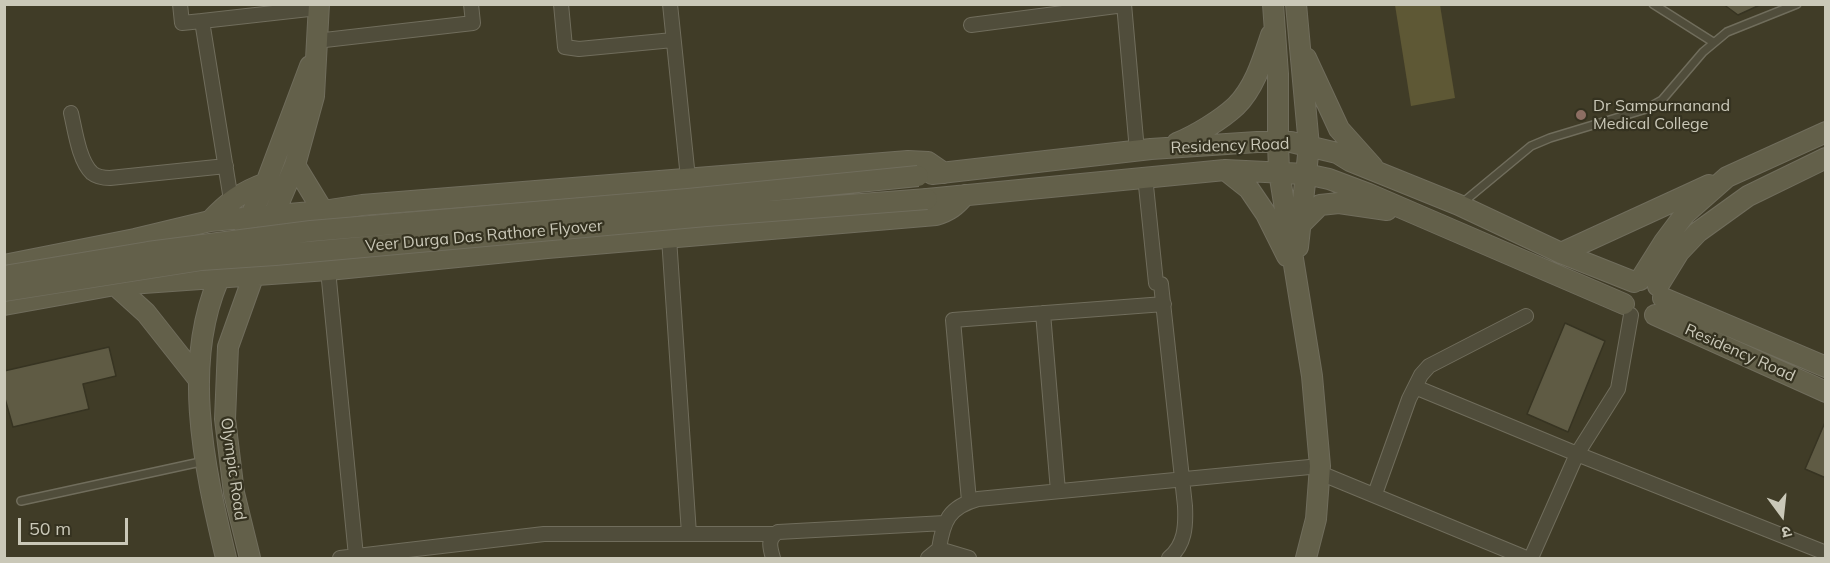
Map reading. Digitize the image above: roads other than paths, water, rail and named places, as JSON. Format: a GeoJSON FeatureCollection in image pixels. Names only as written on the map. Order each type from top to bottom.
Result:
{"type":"FeatureCollection","features":[{"type":"Feature","properties":{"kind":"street"},"geometry":{"type":"LineString","coordinates":[[180,4],[182,23],[255,10],[319,6]]}},
{"type":"Feature","properties":{"kind":"street"},"geometry":{"type":"LineString","coordinates":[[316,47],[473,23],[471,4]]}},
{"type":"Feature","properties":{"kind":"street"},"geometry":{"type":"LineString","coordinates":[[561,4],[565,47],[579,49],[674,40]]}},
{"type":"Feature","properties":{"kind":"street"},"geometry":{"type":"LineString","coordinates":[[670,4],[688,178]]}},
{"type":"Feature","properties":{"kind":"street"},"geometry":{"type":"LineString","coordinates":[[971,25],[1124,4],[1144,150],[1178,143],[1205,129],[1236,106],[1262,64],[1275,25]]}},
{"type":"Feature","properties":{"kind":"street"},"geometry":{"type":"LineString","coordinates":[[1273,4],[1278,74],[1279,172],[1312,376],[1320,469],[1316,519],[1306,558]]}},
{"type":"Feature","properties":{"kind":"street"},"geometry":{"type":"LineString","coordinates":[[1296,4],[1309,146],[1296,271]]}},
{"type":"Feature","properties":{"kind":"street","name":"Olympic Road"},"geometry":{"type":"LineString","coordinates":[[250,558],[234,494],[225,419],[228,347],[272,216],[295,165],[314,96],[319,6]]}},
{"type":"Feature","properties":{"kind":"street"},"geometry":{"type":"LineString","coordinates":[[202,21],[231,200]]}},
{"type":"Feature","properties":{"kind":"street"},"geometry":{"type":"LineString","coordinates":[[1299,41],[1340,129],[1378,173]]}},
{"type":"Feature","properties":{"kind":"street","name":"Olympic Road"},"geometry":{"type":"LineString","coordinates":[[226,558],[210,494],[200,420],[199,380],[202,343],[219,277],[266,183],[316,47]]}},
{"type":"Feature","properties":{"kind":"street"},"geometry":{"type":"LineString","coordinates":[[71,113],[83,160],[91,172],[101,178],[226,166]]}},
{"type":"Feature","properties":{"kind":"street"},"geometry":{"type":"LineString","coordinates":[[1561,253],[1826,132]]}},
{"type":"Feature","properties":{"kind":"street","name":"Residency Road"},"geometry":{"type":"LineString","coordinates":[[944,173],[1144,150],[1291,142],[1337,153],[1378,173],[1459,205],[1561,253],[1826,367]]}},
{"type":"Feature","properties":{"kind":"street"},"geometry":{"type":"LineString","coordinates":[[1650,292],[1679,252],[1698,232],[1748,196],[1826,158]]}},
{"type":"Feature","properties":{"kind":"street"},"geometry":{"type":"LineString","coordinates":[[4,266],[210,221],[431,198],[908,160],[928,162],[944,173]]}},
{"type":"Feature","properties":{"kind":"street"},"geometry":{"type":"LineString","coordinates":[[295,165],[323,211]]}},
{"type":"Feature","properties":{"kind":"street"},"geometry":{"type":"LineString","coordinates":[[1225,170],[1249,189],[1266,214],[1296,271]]}},
{"type":"Feature","properties":{"kind":"street","name":"Residency Road"},"geometry":{"type":"LineString","coordinates":[[965,195],[1225,170],[1306,174],[1329,179],[1369,194],[1627,309]]}},
{"type":"Feature","properties":{"kind":"street","name":"Veer Durga Das Rathore Flyover"},"geometry":{"type":"LineString","coordinates":[[4,276],[148,252],[311,231],[688,199],[944,173]]}},
{"type":"Feature","properties":{"kind":"street"},"geometry":{"type":"LineString","coordinates":[[1145,176],[1156,283],[1161,284],[1164,304],[1185,506],[1185,529],[1179,549],[1169,558]]}},
{"type":"Feature","properties":{"kind":"street"},"geometry":{"type":"LineString","coordinates":[[1627,309],[1643,319],[1664,242],[1685,214],[1727,177]]}},
{"type":"Feature","properties":{"kind":"street"},"geometry":{"type":"LineString","coordinates":[[210,221],[231,200],[250,188],[266,183]]}},
{"type":"Feature","properties":{"kind":"street"},"geometry":{"type":"LineString","coordinates":[[4,305],[115,285],[328,270],[547,248],[936,215],[949,211],[965,195]]}},
{"type":"Feature","properties":{"kind":"street","name":"Veer Durga Das Rathore Flyover"},"geometry":{"type":"LineString","coordinates":[[4,291],[214,259],[965,195]]}},
{"type":"Feature","properties":{"kind":"street"},"geometry":{"type":"LineString","coordinates":[[1301,224],[1320,205],[1338,203],[1416,214]]}},
{"type":"Feature","properties":{"kind":"street"},"geometry":{"type":"LineString","coordinates":[[669,238],[689,534]]}},
{"type":"Feature","properties":{"kind":"street"},"geometry":{"type":"LineString","coordinates":[[115,243],[115,285],[146,313],[199,380]]}},
{"type":"Feature","properties":{"kind":"street"},"geometry":{"type":"LineString","coordinates":[[328,270],[356,556]]}},
{"type":"Feature","properties":{"kind":"street"},"geometry":{"type":"LineString","coordinates":[[928,558],[939,549],[945,523],[962,503],[969,501],[1182,479],[1320,469],[1528,558],[1577,454],[1618,389],[1627,309],[1625,291],[1650,292]]}},
{"type":"Feature","properties":{"kind":"street","name":"Residency Road"},"geometry":{"type":"LineString","coordinates":[[1650,292],[1826,392]]}},
{"type":"Feature","properties":{"kind":"street"},"geometry":{"type":"LineString","coordinates":[[969,501],[953,320],[1164,304]]}},
{"type":"Feature","properties":{"kind":"street"},"geometry":{"type":"LineString","coordinates":[[1043,313],[1058,491]]}},
{"type":"Feature","properties":{"kind":"street"},"geometry":{"type":"LineString","coordinates":[[1375,494],[1414,387],[1428,366],[1526,316]]}},
{"type":"Feature","properties":{"kind":"street"},"geometry":{"type":"LineString","coordinates":[[1414,387],[1826,553]]}},
{"type":"Feature","properties":{"kind":"street"},"geometry":{"type":"LineString","coordinates":[[340,558],[544,534],[774,534],[945,523]]}},
{"type":"Feature","properties":{"kind":"street"},"geometry":{"type":"LineString","coordinates":[[773,558],[770,541],[774,534]]}},
{"type":"Feature","properties":{"kind":"street"},"geometry":{"type":"LineString","coordinates":[[939,549],[969,558]]}},
{"type":"Feature","properties":{"kind":"lane"},"geometry":{"type":"LineString","coordinates":[[1653,4],[1713,42]]}},
{"type":"Feature","properties":{"kind":"lane"},"geometry":{"type":"LineString","coordinates":[[1459,205],[1532,146],[1550,138],[1646,109],[1662,100],[1703,52],[1727,32],[1797,4]]}},
{"type":"Feature","properties":{"kind":"lane"},"geometry":{"type":"LineString","coordinates":[[21,501],[205,461]]}},
{"type":"Feature","properties":{"kind":"place","name":"Dr Sampurnanand Medical College"},"geometry":{"type":"Point","coordinates":[1581,115]}}]}
